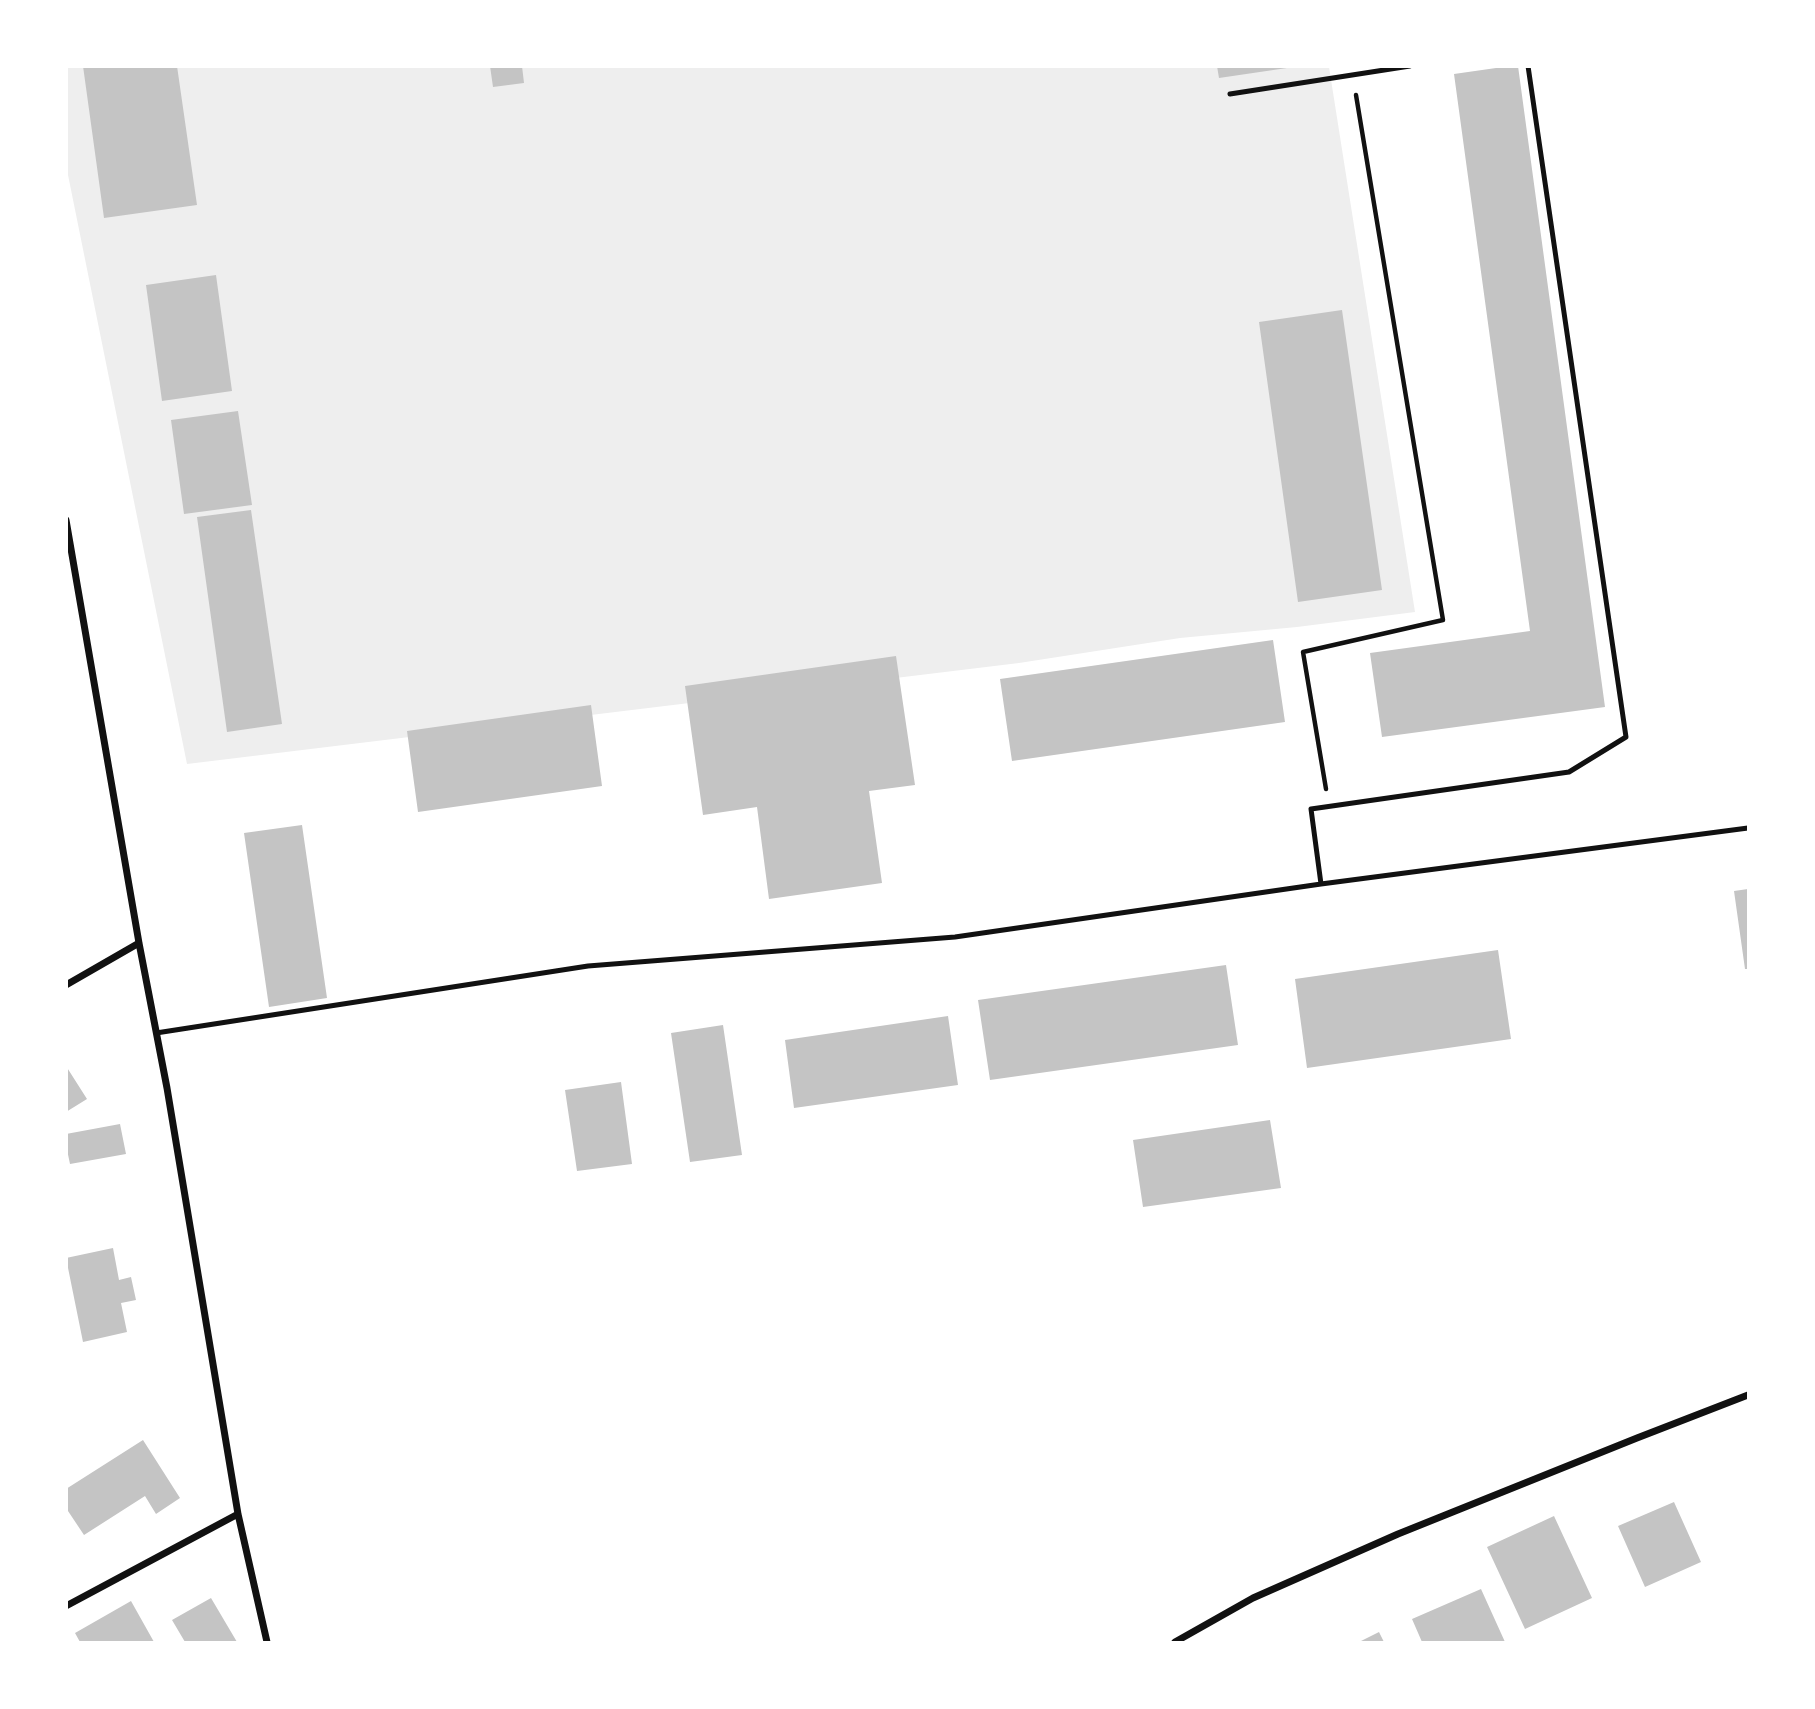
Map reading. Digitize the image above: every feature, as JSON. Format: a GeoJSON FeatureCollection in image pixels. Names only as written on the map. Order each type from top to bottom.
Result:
{"type":"FeatureCollection","features":[{"type":"Feature","properties":{"kind":"street"},"geometry":{"type":"LineString","coordinates":[[66,520],[139,943],[167,1088],[239,1514],[267,1643]]}},
{"type":"Feature","properties":{"kind":"street"},"geometry":{"type":"LineString","coordinates":[[66,985],[139,943]]}},
{"type":"Feature","properties":{"kind":"street"},"geometry":{"type":"LineString","coordinates":[[1175,1643],[1254,1598],[1398,1534],[1748,1395]]}},
{"type":"Feature","properties":{"kind":"street"},"geometry":{"type":"LineString","coordinates":[[66,1606],[239,1514]]}},
{"type":"Feature","properties":{"kind":"lane"},"geometry":{"type":"LineString","coordinates":[[1230,94],[1410,66]]}},
{"type":"Feature","properties":{"kind":"lane"},"geometry":{"type":"LineString","coordinates":[[1321,884],[1311,809],[1569,772],[1626,737],[1528,66]]}},
{"type":"Feature","properties":{"kind":"lane"},"geometry":{"type":"LineString","coordinates":[[156,1032],[588,966],[954,937],[1321,884],[1748,828]]}},
{"type":"Feature","properties":{"kind":"path"},"geometry":{"type":"LineString","coordinates":[[1329,806],[1303,652],[1443,620],[1353,75]]}},
{"type":"Feature","properties":{"kind":"shaded area"},"geometry":{"type":"Polygon","coordinates":[[[66,67],[1329,67],[1415,612],[1180,638],[1019,663],[187,764],[67,170],[66,67]]]}},
{"type":"Feature","properties":{"kind":"building"},"geometry":{"type":"Polygon","coordinates":[[[83,66],[177,66],[197,205],[104,218],[83,66]]]}},
{"type":"Feature","properties":{"kind":"building"},"geometry":{"type":"Polygon","coordinates":[[[490,66],[522,66],[524,83],[493,87],[490,66]]]}},
{"type":"Feature","properties":{"kind":"building"},"geometry":{"type":"Polygon","coordinates":[[[1217,66],[1287,66],[1287,68],[1219,78],[1217,66]]]}},
{"type":"Feature","properties":{"kind":"building"},"geometry":{"type":"Polygon","coordinates":[[[1518,66],[1605,707],[1382,737],[1370,653],[1530,631],[1454,74],[1518,66]]]}},
{"type":"Feature","properties":{"kind":"building"},"geometry":{"type":"Polygon","coordinates":[[[216,275],[232,391],[162,401],[146,285],[216,275]]]}},
{"type":"Feature","properties":{"kind":"building"},"geometry":{"type":"Polygon","coordinates":[[[1342,310],[1382,590],[1298,602],[1259,322],[1342,310]]]}},
{"type":"Feature","properties":{"kind":"building"},"geometry":{"type":"Polygon","coordinates":[[[238,411],[252,505],[184,514],[171,420],[238,411]]]}},
{"type":"Feature","properties":{"kind":"building"},"geometry":{"type":"Polygon","coordinates":[[[251,510],[282,724],[227,732],[197,517],[251,510]]]}},
{"type":"Feature","properties":{"kind":"building"},"geometry":{"type":"Polygon","coordinates":[[[1273,640],[1285,722],[1012,761],[1000,679],[1273,640]]]}},
{"type":"Feature","properties":{"kind":"building"},"geometry":{"type":"Polygon","coordinates":[[[896,656],[915,785],[869,791],[882,883],[769,899],[757,807],[703,815],[685,686],[896,656]]]}},
{"type":"Feature","properties":{"kind":"building"},"geometry":{"type":"Polygon","coordinates":[[[591,705],[602,786],[418,812],[407,731],[591,705]]]}},
{"type":"Feature","properties":{"kind":"building"},"geometry":{"type":"Polygon","coordinates":[[[302,825],[327,998],[269,1007],[244,833],[302,825]]]}},
{"type":"Feature","properties":{"kind":"building"},"geometry":{"type":"Polygon","coordinates":[[[1748,889],[1748,969],[1745,969],[1734,891],[1748,889]]]}},
{"type":"Feature","properties":{"kind":"building"},"geometry":{"type":"Polygon","coordinates":[[[1498,950],[1511,1039],[1307,1068],[1295,979],[1498,950]]]}},
{"type":"Feature","properties":{"kind":"building"},"geometry":{"type":"Polygon","coordinates":[[[1226,965],[1238,1045],[990,1080],[978,1000],[1226,965]]]}},
{"type":"Feature","properties":{"kind":"building"},"geometry":{"type":"Polygon","coordinates":[[[948,1016],[958,1085],[794,1108],[785,1040],[948,1016]]]}},
{"type":"Feature","properties":{"kind":"building"},"geometry":{"type":"Polygon","coordinates":[[[723,1025],[742,1155],[690,1162],[671,1033],[723,1025]]]}},
{"type":"Feature","properties":{"kind":"building"},"geometry":{"type":"Polygon","coordinates":[[[66,1066],[87,1099],[66,1112],[66,1066]]]}},
{"type":"Feature","properties":{"kind":"building"},"geometry":{"type":"Polygon","coordinates":[[[621,1082],[632,1164],[577,1171],[565,1090],[621,1082]]]}},
{"type":"Feature","properties":{"kind":"building"},"geometry":{"type":"Polygon","coordinates":[[[1270,1120],[1281,1188],[1143,1207],[1133,1140],[1270,1120]]]}},
{"type":"Feature","properties":{"kind":"building"},"geometry":{"type":"Polygon","coordinates":[[[120,1124],[126,1154],[70,1164],[66,1134],[120,1124]]]}},
{"type":"Feature","properties":{"kind":"building"},"geometry":{"type":"Polygon","coordinates":[[[113,1248],[119,1280],[131,1277],[136,1300],[121,1303],[127,1332],[83,1342],[66,1258],[113,1248]]]}},
{"type":"Feature","properties":{"kind":"building"},"geometry":{"type":"Polygon","coordinates":[[[143,1440],[180,1498],[156,1514],[145,1496],[84,1535],[66,1508],[66,1489],[143,1440]]]}},
{"type":"Feature","properties":{"kind":"building"},"geometry":{"type":"Polygon","coordinates":[[[1674,1502],[1701,1562],[1645,1587],[1618,1526],[1674,1502]]]}},
{"type":"Feature","properties":{"kind":"building"},"geometry":{"type":"Polygon","coordinates":[[[1554,1516],[1592,1598],[1525,1629],[1487,1547],[1554,1516]]]}},
{"type":"Feature","properties":{"kind":"building"},"geometry":{"type":"Polygon","coordinates":[[[1481,1589],[1505,1642],[1422,1642],[1412,1619],[1481,1589]]]}},
{"type":"Feature","properties":{"kind":"building"},"geometry":{"type":"Polygon","coordinates":[[[211,1598],[237,1642],[185,1642],[172,1620],[211,1598]]]}},
{"type":"Feature","properties":{"kind":"building"},"geometry":{"type":"Polygon","coordinates":[[[131,1601],[154,1642],[80,1642],[75,1633],[131,1601]]]}},
{"type":"Feature","properties":{"kind":"building"},"geometry":{"type":"Polygon","coordinates":[[[1379,1632],[1384,1642],[1359,1642],[1379,1632]]]}}]}
